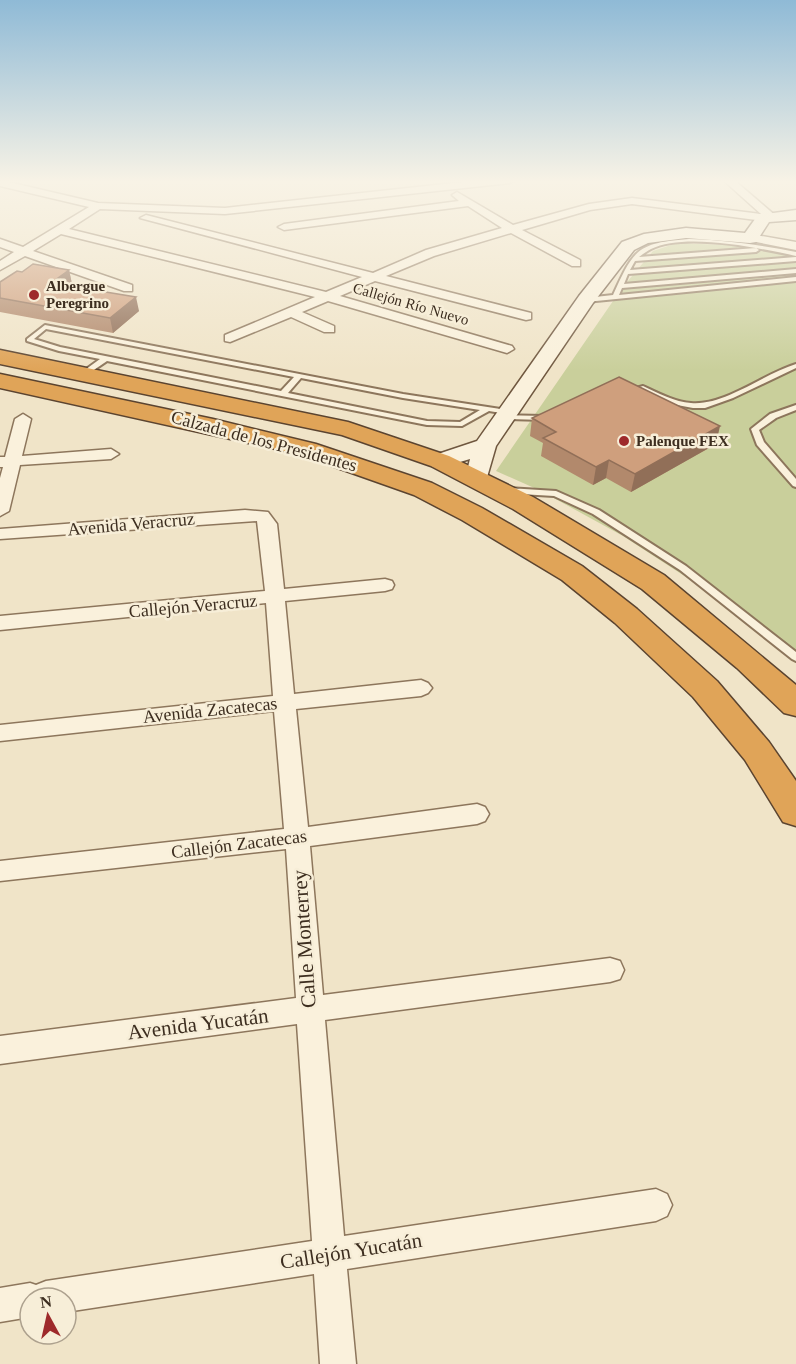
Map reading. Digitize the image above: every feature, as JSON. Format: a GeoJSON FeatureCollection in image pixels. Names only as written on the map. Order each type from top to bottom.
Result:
{"type":"FeatureCollection","features":[{"type":"Feature","properties":{"kind":"highway","name":"Calzada de los Presidentes"},"geometry":{"type":"LineString","coordinates":[[0,357],[348,429],[440,461],[500,491],[592,543],[653,582],[748,660],[796,704]]}},
{"type":"Feature","properties":{"kind":"highway","name":"Calzada de los Presidentes"},"geometry":{"type":"LineString","coordinates":[[0,381],[213,426],[307,449],[423,489],[472,514],[572,573],[626,616],[705,689],[757,751],[796,811]]}},
{"type":"Feature","properties":{"kind":"street"},"geometry":{"type":"LineString","coordinates":[[2,244],[128,288]]}},
{"type":"Feature","properties":{"kind":"street"},"geometry":{"type":"LineString","coordinates":[[0,266],[39,244]]}},
{"type":"Feature","properties":{"kind":"street","name":"Callejón Río Nuevo"},"geometry":{"type":"LineString","coordinates":[[112,244],[329,297],[507,349]]}},
{"type":"Feature","properties":{"kind":"street"},"geometry":{"type":"LineString","coordinates":[[245,244],[526,316]]}},
{"type":"Feature","properties":{"kind":"street"},"geometry":{"type":"LineString","coordinates":[[230,338],[430,253],[462,244]]}},
{"type":"Feature","properties":{"kind":"street"},"geometry":{"type":"LineString","coordinates":[[539,244],[576,263]]}},
{"type":"Feature","properties":{"kind":"street"},"geometry":{"type":"LineString","coordinates":[[477,479],[485,446],[506,414],[619,255],[633,244]]}},
{"type":"Feature","properties":{"kind":"street"},"geometry":{"type":"LineString","coordinates":[[749,244],[796,246]]}},
{"type":"Feature","properties":{"kind":"street"},"geometry":{"type":"LineString","coordinates":[[291,312],[329,329]]}},
{"type":"Feature","properties":{"kind":"street"},"geometry":{"type":"LineString","coordinates":[[0,511],[6,461],[23,419]]}},
{"type":"Feature","properties":{"kind":"street"},"geometry":{"type":"LineString","coordinates":[[440,461],[485,446]]}},
{"type":"Feature","properties":{"kind":"street"},"geometry":{"type":"LineString","coordinates":[[6,461],[111,454]]}},
{"type":"Feature","properties":{"kind":"street","name":"Avenida Veracruz"},"geometry":{"type":"LineString","coordinates":[[0,534],[245,515],[262,516]]}},
{"type":"Feature","properties":{"kind":"street","name":"Calle Monterrey"},"geometry":{"type":"LineString","coordinates":[[262,516],[268,524],[297,838],[327,1255],[338,1364]]}},
{"type":"Feature","properties":{"kind":"street","name":"Callejón Veracruz"},"geometry":{"type":"LineString","coordinates":[[0,623],[274,598],[385,585]]}},
{"type":"Feature","properties":{"kind":"street","name":"Avenida Zacatecas"},"geometry":{"type":"LineString","coordinates":[[0,733],[421,688]]}},
{"type":"Feature","properties":{"kind":"street","name":"Callejón Zacatecas"},"geometry":{"type":"LineString","coordinates":[[0,871],[297,838],[477,814]]}},
{"type":"Feature","properties":{"kind":"street","name":"Avenida Yucatán"},"geometry":{"type":"LineString","coordinates":[[0,1050],[610,970]]}},
{"type":"Feature","properties":{"kind":"street","name":"Callejón Yucatán"},"geometry":{"type":"LineString","coordinates":[[78,1293],[656,1205]]}},
{"type":"Feature","properties":{"kind":"street"},"geometry":{"type":"LineString","coordinates":[[0,1305],[18,1302]]}},
{"type":"Feature","properties":{"kind":"lane"},"geometry":{"type":"LineString","coordinates":[[661,244],[705,288]]}},
{"type":"Feature","properties":{"kind":"lane"},"geometry":{"type":"LineString","coordinates":[[615,297],[634,259],[645,249],[666,244]]}},
{"type":"Feature","properties":{"kind":"lane"},"geometry":{"type":"LineString","coordinates":[[744,244],[769,248],[796,257]]}},
{"type":"Feature","properties":{"kind":"lane"},"geometry":{"type":"LineString","coordinates":[[634,259],[673,256],[749,244]]}},
{"type":"Feature","properties":{"kind":"lane"},"geometry":{"type":"LineString","coordinates":[[749,244],[782,281]]}},
{"type":"Feature","properties":{"kind":"lane"},"geometry":{"type":"LineString","coordinates":[[627,272],[763,262],[796,257]]}},
{"type":"Feature","properties":{"kind":"lane"},"geometry":{"type":"LineString","coordinates":[[620,286],[796,271]]}},
{"type":"Feature","properties":{"kind":"lane"},"geometry":{"type":"LineString","coordinates":[[586,300],[796,279]]}},
{"type":"Feature","properties":{"kind":"lane"},"geometry":{"type":"LineString","coordinates":[[486,410],[462,424],[442,426],[106,358],[29,340],[45,327],[486,410],[506,414],[534,419],[549,417]]}},
{"type":"Feature","properties":{"kind":"lane"},"geometry":{"type":"LineString","coordinates":[[85,374],[106,358]]}},
{"type":"Feature","properties":{"kind":"lane"},"geometry":{"type":"LineString","coordinates":[[633,388],[681,404],[700,406],[716,402],[776,372],[796,366]]}},
{"type":"Feature","properties":{"kind":"lane"},"geometry":{"type":"LineString","coordinates":[[284,393],[300,375]]}},
{"type":"Feature","properties":{"kind":"lane"},"geometry":{"type":"LineString","coordinates":[[796,407],[773,416],[755,429],[760,443],[796,484]]}},
{"type":"Feature","properties":{"kind":"lane"},"geometry":{"type":"LineString","coordinates":[[500,491],[534,490],[556,494],[596,512],[683,568],[796,657]]}},
{"type":"Feature","properties":{"kind":"green space"},"geometry":{"type":"Polygon","coordinates":[[[675,244],[693,244],[750,246],[796,256],[796,663],[755,622],[623,536],[541,491],[496,471],[622,288],[653,251],[675,244]]]}},
{"type":"Feature","properties":{"kind":"building"},"geometry":{"type":"Polygon","coordinates":[[[33,264],[69,270],[51,283],[136,297],[110,318],[0,298],[0,282],[33,264]]]}},
{"type":"Feature","properties":{"kind":"building","name":"Palenque FEX"},"geometry":{"type":"Polygon","coordinates":[[[619,377],[720,426],[635,474],[609,460],[596,467],[543,438],[556,432],[532,418],[619,377]]]}},
{"type":"Feature","properties":{"kind":"place","name":"Albergue Peregrino"},"geometry":{"type":"Point","coordinates":[34,295]}},
{"type":"Feature","properties":{"kind":"place","name":"Palenque FEX"},"geometry":{"type":"Point","coordinates":[624,441]}}]}
